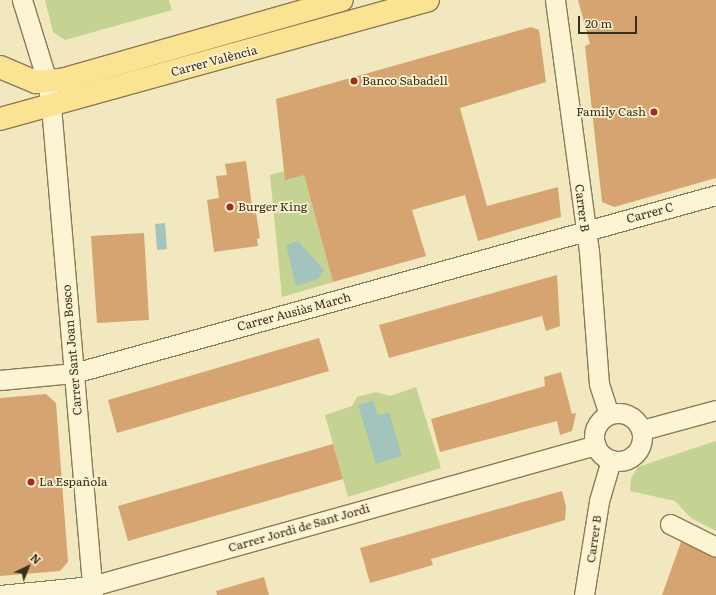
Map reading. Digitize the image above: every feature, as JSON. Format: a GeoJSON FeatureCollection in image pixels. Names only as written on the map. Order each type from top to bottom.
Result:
{"type":"FeatureCollection","features":[{"type":"Feature","properties":{"kind":"main road","name":"Carrer València"},"geometry":{"type":"LineString","coordinates":[[0,67],[28,80],[47,81],[303,5],[342,0]]}},
{"type":"Feature","properties":{"kind":"main road","name":"Carrer València"},"geometry":{"type":"LineString","coordinates":[[0,119],[428,0]]}},
{"type":"Feature","properties":{"kind":"street"},"geometry":{"type":"LineString","coordinates":[[22,0],[47,81],[51,106]]}},
{"type":"Feature","properties":{"kind":"street","name":"Carrer B"},"geometry":{"type":"LineString","coordinates":[[555,0],[585,231],[599,384],[609,414]]}},
{"type":"Feature","properties":{"kind":"street","name":"Carrer Sant Joan Bosco"},"geometry":{"type":"LineString","coordinates":[[51,106],[92,591]]}},
{"type":"Feature","properties":{"kind":"street","name":"Carrer C"},"geometry":{"type":"LineString","coordinates":[[585,231],[716,195]]}},
{"type":"Feature","properties":{"kind":"street","name":"Carrer Ausiàs March"},"geometry":{"type":"LineString","coordinates":[[0,380],[74,373],[585,231]]}},
{"type":"Feature","properties":{"kind":"street"},"geometry":{"type":"LineString","coordinates":[[642,430],[716,410]]}},
{"type":"Feature","properties":{"kind":"street"},"geometry":{"type":"LineString","coordinates":[[620,413],[631,416],[642,430],[642,442],[633,456],[622,460],[611,460],[604,456],[596,445],[595,431],[609,414],[620,413]]}},
{"type":"Feature","properties":{"kind":"street","name":"Carrer Jordi de Sant Jordi"},"geometry":{"type":"LineString","coordinates":[[0,594],[92,591],[596,445]]}},
{"type":"Feature","properties":{"kind":"street","name":"Carrer B"},"geometry":{"type":"LineString","coordinates":[[584,595],[599,502],[611,460]]}},
{"type":"Feature","properties":{"kind":"street"},"geometry":{"type":"LineString","coordinates":[[670,524],[716,547]]}},
{"type":"Feature","properties":{"kind":"green space"},"geometry":{"type":"Polygon","coordinates":[[[45,0],[169,0],[172,10],[65,40],[53,32],[45,0]]]}},
{"type":"Feature","properties":{"kind":"green space"},"geometry":{"type":"Polygon","coordinates":[[[284,171],[304,175],[333,282],[282,297],[270,175],[284,171]]]}},
{"type":"Feature","properties":{"kind":"green space"},"geometry":{"type":"Polygon","coordinates":[[[416,387],[441,468],[348,497],[325,415],[352,406],[357,397],[376,392],[390,396],[416,387]]]}},
{"type":"Feature","properties":{"kind":"green space"},"geometry":{"type":"Polygon","coordinates":[[[716,441],[716,531],[691,518],[675,501],[630,491],[631,478],[638,467],[716,441]]]}},
{"type":"Feature","properties":{"kind":"water"},"geometry":{"type":"Polygon","coordinates":[[[165,223],[167,249],[157,250],[155,224],[165,223]]]}},
{"type":"Feature","properties":{"kind":"water"},"geometry":{"type":"Polygon","coordinates":[[[298,241],[324,270],[318,279],[296,286],[286,245],[298,241]]]}},
{"type":"Feature","properties":{"kind":"water"},"geometry":{"type":"Polygon","coordinates":[[[373,401],[378,415],[389,412],[402,456],[376,464],[358,405],[373,401]]]}},
{"type":"Feature","properties":{"kind":"building","name":"Family Cash"},"geometry":{"type":"Polygon","coordinates":[[[578,0],[716,0],[716,178],[614,207],[602,202],[585,46],[590,44],[578,0]]]}},
{"type":"Feature","properties":{"kind":"building"},"geometry":{"type":"Polygon","coordinates":[[[531,27],[539,30],[546,82],[460,108],[487,206],[558,187],[561,217],[478,241],[465,195],[412,210],[426,256],[333,282],[304,175],[285,180],[276,99],[531,27]]]}},
{"type":"Feature","properties":{"kind":"building","name":"Burger King"},"geometry":{"type":"Polygon","coordinates":[[[246,161],[253,214],[256,213],[260,238],[257,239],[258,246],[214,252],[207,200],[219,198],[216,176],[227,175],[225,164],[246,161]]]}},
{"type":"Feature","properties":{"kind":"building"},"geometry":{"type":"Polygon","coordinates":[[[144,233],[149,320],[97,323],[91,236],[144,233]]]}},
{"type":"Feature","properties":{"kind":"building"},"geometry":{"type":"Polygon","coordinates":[[[557,275],[560,326],[546,331],[542,316],[389,358],[379,325],[557,275]]]}},
{"type":"Feature","properties":{"kind":"building"},"geometry":{"type":"Polygon","coordinates":[[[319,338],[329,371],[117,433],[108,400],[319,338]]]}},
{"type":"Feature","properties":{"kind":"building"},"geometry":{"type":"Polygon","coordinates":[[[561,372],[572,414],[576,413],[572,431],[560,435],[557,421],[440,452],[431,419],[545,386],[544,377],[561,372]]]}},
{"type":"Feature","properties":{"kind":"building","name":"La Española"},"geometry":{"type":"Polygon","coordinates":[[[46,394],[56,403],[68,562],[60,571],[0,576],[0,398],[46,394]]]}},
{"type":"Feature","properties":{"kind":"building"},"geometry":{"type":"Polygon","coordinates":[[[333,444],[343,479],[128,541],[118,506],[333,444]]]}},
{"type":"Feature","properties":{"kind":"building"},"geometry":{"type":"Polygon","coordinates":[[[562,491],[566,507],[565,520],[431,559],[433,565],[370,583],[360,548],[562,491]]]}},
{"type":"Feature","properties":{"kind":"building"},"geometry":{"type":"Polygon","coordinates":[[[681,542],[716,558],[716,595],[662,595],[681,542]]]}},
{"type":"Feature","properties":{"kind":"building"},"geometry":{"type":"Polygon","coordinates":[[[264,577],[269,595],[217,595],[216,591],[264,577]]]}},
{"type":"Feature","properties":{"kind":"place","name":"Banco Sabadell"},"geometry":{"type":"Point","coordinates":[354,81]}},
{"type":"Feature","properties":{"kind":"place","name":"Family Cash"},"geometry":{"type":"Point","coordinates":[654,112]}},
{"type":"Feature","properties":{"kind":"place","name":"Burger King"},"geometry":{"type":"Point","coordinates":[230,207]}},
{"type":"Feature","properties":{"kind":"place","name":"La Española"},"geometry":{"type":"Point","coordinates":[31,482]}}]}
